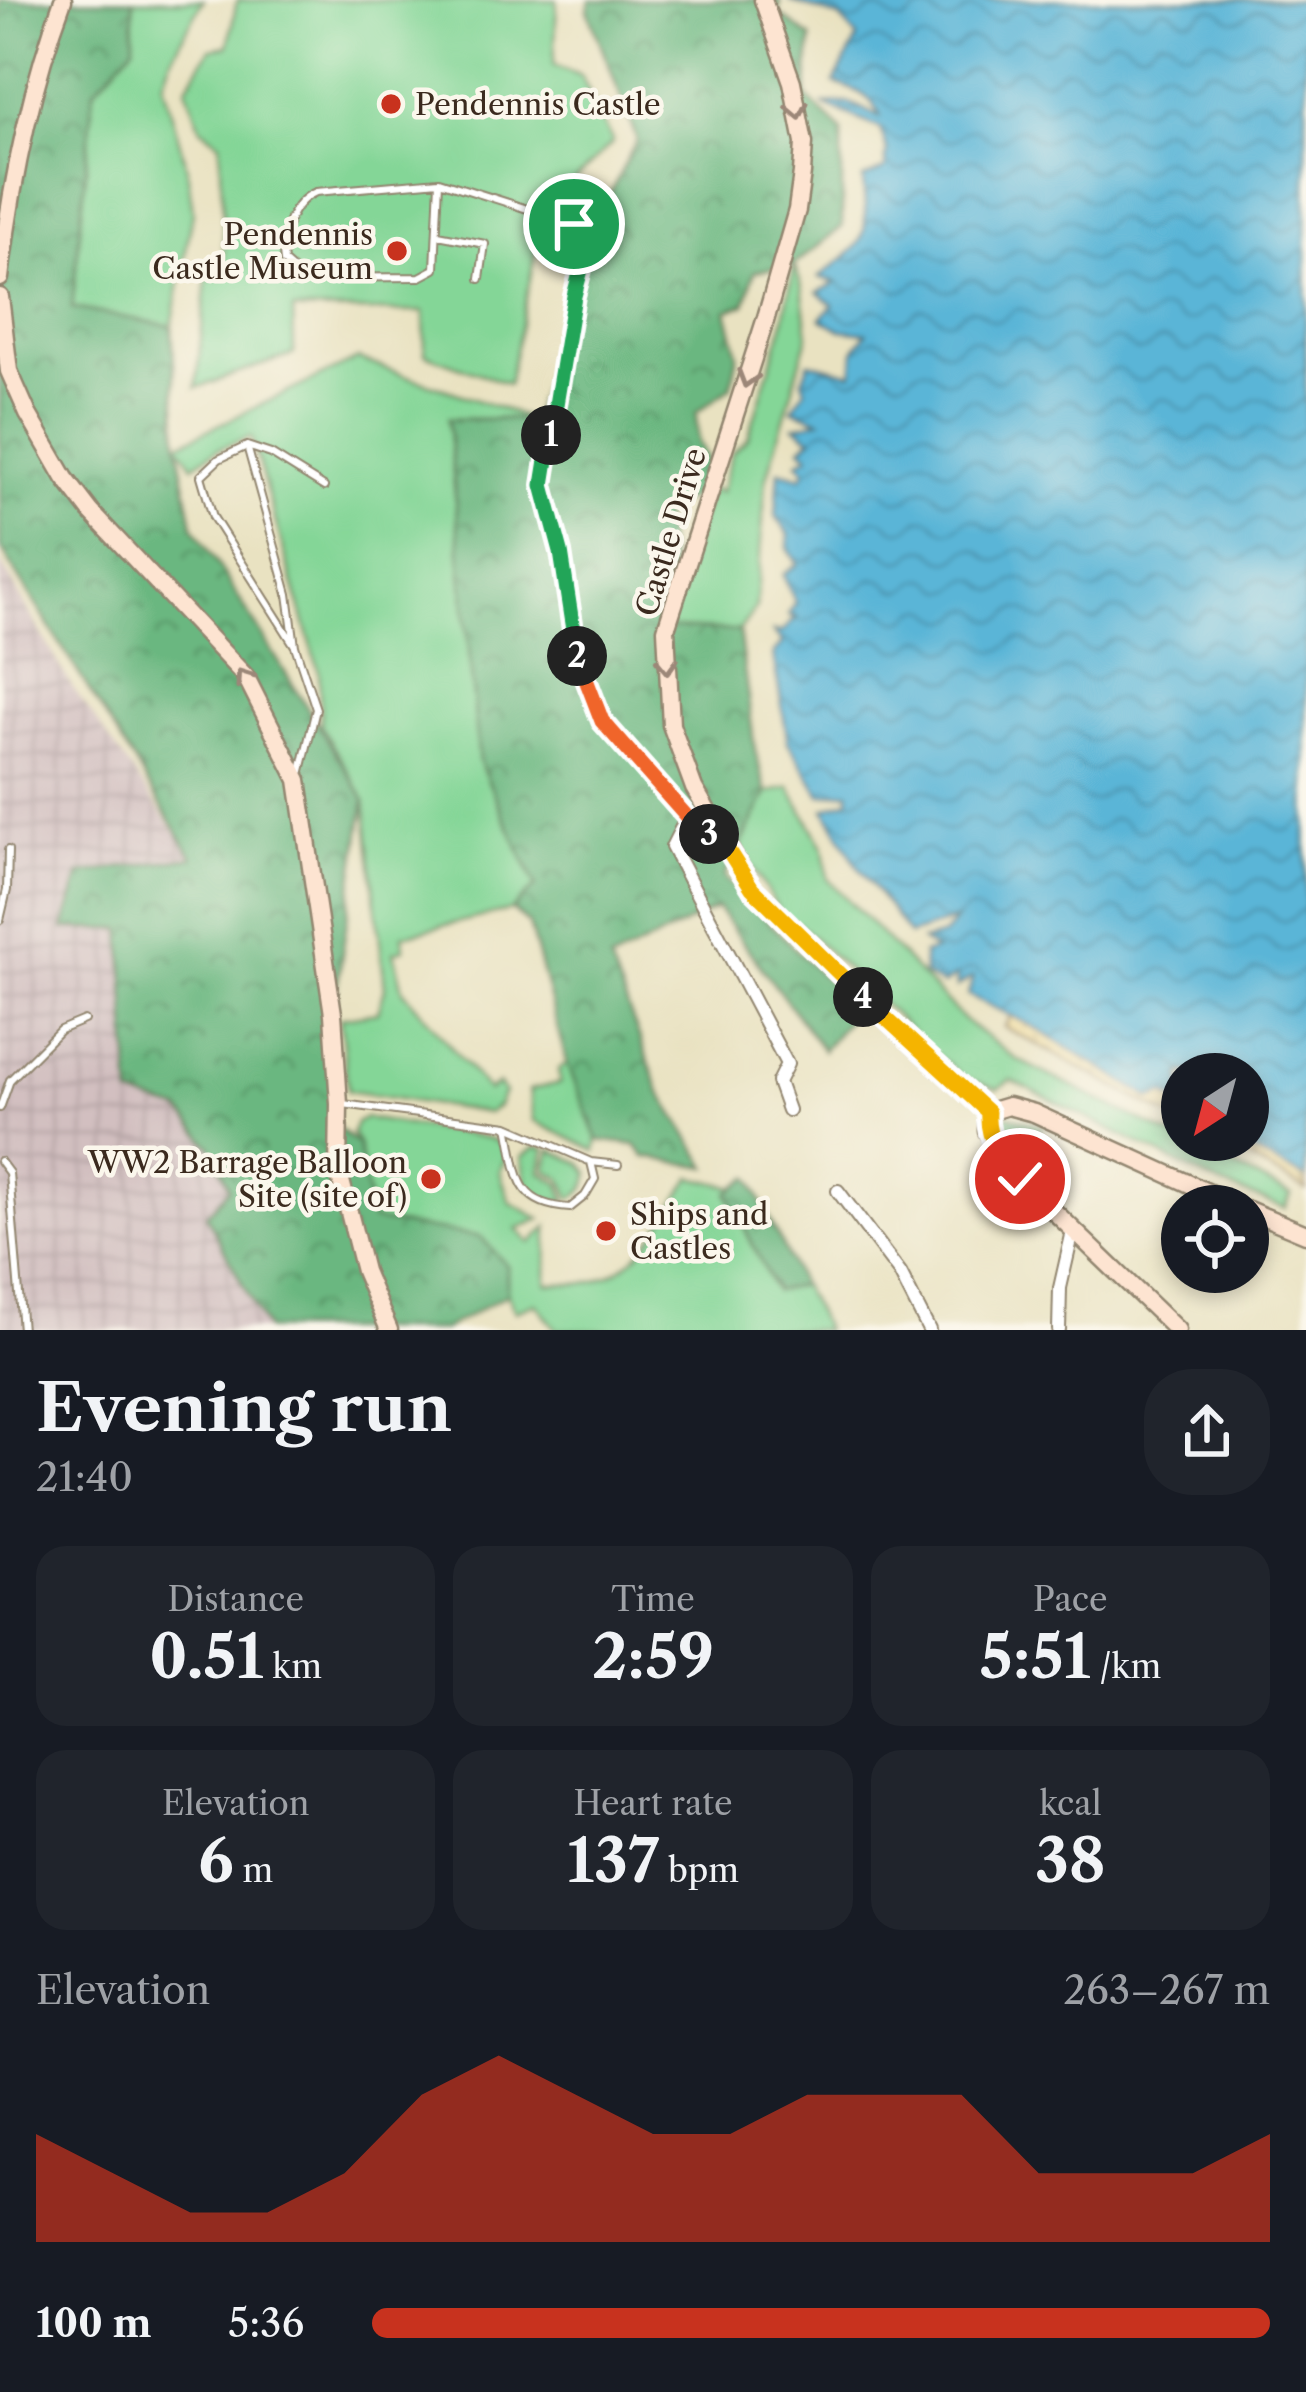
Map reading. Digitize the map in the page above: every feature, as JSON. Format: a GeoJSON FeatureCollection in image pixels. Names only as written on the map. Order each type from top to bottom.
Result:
{"type":"FeatureCollection","features":[{"type":"Feature","properties":{"kind":"street"},"geometry":{"type":"LineString","coordinates":[[0,278],[9,201],[63,0]]}},
{"type":"Feature","properties":{"kind":"street","name":"Castle Drive"},"geometry":{"type":"LineString","coordinates":[[763,0],[792,82],[804,143],[797,210],[744,392],[666,629],[671,725],[694,788],[752,888],[988,1112],[987,1131],[1007,1166],[1177,1330]]}},
{"type":"Feature","properties":{"kind":"street"},"geometry":{"type":"LineString","coordinates":[[0,297],[3,346],[18,394],[64,478],[246,677],[298,780],[333,1014],[338,1158],[364,1271],[389,1330]]}},
{"type":"Feature","properties":{"kind":"street"},"geometry":{"type":"LineString","coordinates":[[687,817],[673,847],[787,1064],[778,1082],[788,1109]]}},
{"type":"Feature","properties":{"kind":"street"},"geometry":{"type":"LineString","coordinates":[[988,1112],[1008,1106],[1034,1113],[1192,1185]]}},
{"type":"Feature","properties":{"kind":"street"},"geometry":{"type":"LineString","coordinates":[[838,1191],[900,1273],[929,1330]]}},
{"type":"Feature","properties":{"kind":"street"},"geometry":{"type":"LineString","coordinates":[[1269,1219],[1306,1234]]}},
{"type":"Feature","properties":{"kind":"street"},"geometry":{"type":"LineString","coordinates":[[1059,1330],[1060,1288],[1073,1232]]}},
{"type":"Feature","properties":{"kind":"lane"},"geometry":{"type":"LineString","coordinates":[[439,181],[437,265],[420,277],[302,278],[284,262],[285,233],[305,197],[316,192],[439,181],[540,213]]}},
{"type":"Feature","properties":{"kind":"lane"},"geometry":{"type":"LineString","coordinates":[[550,216],[591,232],[574,296],[543,485],[561,552],[574,646],[602,721],[687,817],[728,850]]}},
{"type":"Feature","properties":{"kind":"lane"},"geometry":{"type":"LineString","coordinates":[[438,235],[485,244],[480,279]]}},
{"type":"Feature","properties":{"kind":"lane"},"geometry":{"type":"LineString","coordinates":[[247,446],[288,594],[295,646],[316,709],[298,780]]}},
{"type":"Feature","properties":{"kind":"lane"},"geometry":{"type":"LineString","coordinates":[[295,646],[213,518],[201,476],[219,459],[247,446],[271,454],[324,488]]}},
{"type":"Feature","properties":{"kind":"lane"},"geometry":{"type":"LineString","coordinates":[[0,920],[8,850]]}},
{"type":"Feature","properties":{"kind":"lane"},"geometry":{"type":"LineString","coordinates":[[0,1108],[10,1080],[60,1030],[84,1020]]}},
{"type":"Feature","properties":{"kind":"lane"},"geometry":{"type":"LineString","coordinates":[[339,1104],[508,1126],[590,1162],[618,1165]]}},
{"type":"Feature","properties":{"kind":"lane"},"geometry":{"type":"LineString","coordinates":[[508,1126],[518,1182],[536,1201],[572,1207],[595,1179],[590,1162]]}},
{"type":"Feature","properties":{"kind":"lane"},"geometry":{"type":"LineString","coordinates":[[0,1161],[9,1173],[22,1330]]}},
{"type":"Feature","properties":{"kind":"shaded area"},"geometry":{"type":"Polygon","coordinates":[[[0,561],[71,685],[194,858],[80,874],[65,928],[122,928],[180,1110],[211,1146],[229,1188],[207,1215],[265,1330],[0,1330],[0,561]]]}},
{"type":"Feature","properties":{"kind":"green space"},"geometry":{"type":"Polygon","coordinates":[[[0,0],[133,0],[134,46],[94,90],[72,308],[172,326],[178,444],[193,525],[365,800],[333,1014],[333,1125],[358,1144],[372,1220],[481,1237],[507,1266],[507,1294],[443,1330],[266,1329],[206,1215],[229,1188],[211,1146],[180,1110],[131,1096],[122,929],[64,929],[80,874],[193,857],[0,547],[0,0]]]}},
{"type":"Feature","properties":{"kind":"green space"},"geometry":{"type":"Polygon","coordinates":[[[133,0],[203,0],[163,83],[187,168],[193,212],[172,326],[72,308],[94,90],[134,46],[133,0]]]}},
{"type":"Feature","properties":{"kind":"green space"},"geometry":{"type":"Polygon","coordinates":[[[237,0],[557,0],[554,65],[581,76],[613,142],[547,208],[542,207],[508,384],[425,354],[424,312],[293,310],[294,354],[196,388],[207,279],[225,277],[220,142],[201,128],[186,88],[210,49],[228,46],[237,0]]]}},
{"type":"Feature","properties":{"kind":"green space"},"geometry":{"type":"Polygon","coordinates":[[[590,0],[780,0],[779,14],[811,38],[806,97],[842,131],[842,227],[794,265],[755,271],[745,304],[727,310],[738,354],[731,387],[696,413],[698,443],[709,463],[701,492],[663,513],[672,575],[666,628],[739,631],[755,751],[767,793],[724,877],[856,1010],[823,1050],[717,908],[610,962],[661,1093],[708,1167],[645,1157],[636,1145],[598,1140],[567,1063],[529,924],[512,910],[536,886],[479,761],[448,419],[532,419],[591,231],[637,140],[588,10],[590,0]]]}},
{"type":"Feature","properties":{"kind":"green space"},"geometry":{"type":"Polygon","coordinates":[[[794,265],[808,336],[766,481],[756,607],[739,631],[666,629],[711,488],[720,493],[732,453],[748,438],[783,325],[794,265]]]}},
{"type":"Feature","properties":{"kind":"green space"},"geometry":{"type":"Polygon","coordinates":[[[358,359],[531,419],[449,419],[479,761],[536,886],[512,910],[403,935],[404,949],[394,952],[403,990],[488,1091],[498,1084],[504,1092],[498,1106],[488,1113],[348,1091],[340,1018],[378,1012],[385,988],[365,800],[321,726],[319,672],[251,437],[193,465],[178,444],[358,359]]]}},
{"type":"Feature","properties":{"kind":"green space"},"geometry":{"type":"Polygon","coordinates":[[[790,787],[824,849],[828,879],[965,1021],[1016,1059],[1161,1131],[1161,1155],[1011,1080],[998,1089],[965,1078],[799,924],[786,922],[740,847],[767,793],[790,787]]]}},
{"type":"Feature","properties":{"kind":"green space"},"geometry":{"type":"Polygon","coordinates":[[[567,1063],[598,1140],[596,1151],[534,1121],[529,1090],[560,1083],[558,1070],[567,1063]]]}},
{"type":"Feature","properties":{"kind":"green space"},"geometry":{"type":"Polygon","coordinates":[[[1008,1115],[1044,1127],[1022,1143],[1018,1159],[998,1129],[1008,1115]]]}},
{"type":"Feature","properties":{"kind":"green space"},"geometry":{"type":"Polygon","coordinates":[[[366,1118],[500,1143],[506,1156],[500,1172],[510,1202],[541,1219],[517,1229],[531,1243],[548,1227],[547,1284],[585,1283],[621,1268],[648,1242],[692,1177],[734,1187],[728,1194],[775,1291],[801,1285],[825,1330],[557,1330],[536,1303],[515,1311],[507,1294],[507,1266],[481,1238],[372,1221],[352,1133],[356,1123],[366,1118]]]}},
{"type":"Feature","properties":{"kind":"green space"},"geometry":{"type":"Polygon","coordinates":[[[536,1147],[545,1149],[541,1172],[560,1184],[566,1201],[548,1201],[527,1186],[522,1157],[536,1147]]]}},
{"type":"Feature","properties":{"kind":"green space"},"geometry":{"type":"Polygon","coordinates":[[[551,1150],[582,1163],[589,1173],[584,1189],[571,1199],[562,1179],[546,1170],[551,1150]]]}},
{"type":"Feature","properties":{"kind":"green space"},"geometry":{"type":"Polygon","coordinates":[[[1173,1161],[1222,1161],[1291,1195],[1285,1208],[1269,1202],[1269,1185],[1221,1185],[1173,1161]]]}},
{"type":"Feature","properties":{"kind":"green space"},"geometry":{"type":"Polygon","coordinates":[[[750,1177],[801,1285],[775,1291],[728,1193],[750,1177]]]}},
{"type":"Feature","properties":{"kind":"sand"},"geometry":{"type":"Polygon","coordinates":[[[1016,1007],[1161,1086],[1161,1112],[1004,1027],[1016,1007]]]}},
{"type":"Feature","properties":{"kind":"sand"},"geometry":{"type":"Polygon","coordinates":[[[1269,1149],[1306,1166],[1306,1190],[1253,1161],[1269,1161],[1269,1149]]]}},
{"type":"Feature","properties":{"kind":"water"},"geometry":{"type":"Polygon","coordinates":[[[788,0],[1306,0],[1306,1178],[1269,1160],[1269,1053],[1161,1053],[1161,1096],[1152,1099],[1032,1026],[968,995],[973,977],[957,987],[956,976],[943,985],[924,975],[923,954],[935,950],[922,941],[944,935],[955,920],[909,935],[855,862],[825,809],[849,800],[849,792],[821,795],[788,742],[773,654],[783,643],[773,632],[782,632],[797,617],[788,615],[796,603],[783,575],[798,564],[788,547],[789,534],[776,516],[779,471],[802,477],[805,470],[798,462],[809,456],[801,448],[811,438],[795,426],[820,420],[792,409],[806,389],[802,381],[809,362],[852,373],[855,349],[867,333],[841,330],[821,318],[833,305],[818,292],[836,283],[819,277],[848,255],[862,237],[863,179],[885,169],[887,150],[880,128],[822,104],[849,103],[880,116],[862,94],[834,83],[858,38],[840,18],[788,0]]]}},
{"type":"Feature","properties":{"kind":"place","name":"Pendennis Castle"},"geometry":{"type":"Point","coordinates":[391,104]}},
{"type":"Feature","properties":{"kind":"place","name":"Pendennis Castle Museum"},"geometry":{"type":"Point","coordinates":[397,251]}},
{"type":"Feature","properties":{"kind":"place","name":"WW2 Barrage Balloon Site (site of)"},"geometry":{"type":"Point","coordinates":[431,1179]}},
{"type":"Feature","properties":{"kind":"place","name":"Ships and Castles"},"geometry":{"type":"Point","coordinates":[606,1231]}},
{"type":"Feature","properties":{"kind":"route"},"geometry":{"type":"LineString","coordinates":[[574,224],[591,232],[574,296],[543,485],[561,552],[574,646],[602,721],[687,817],[728,850],[752,888],[988,1112],[987,1131],[1020,1179]]}}]}
